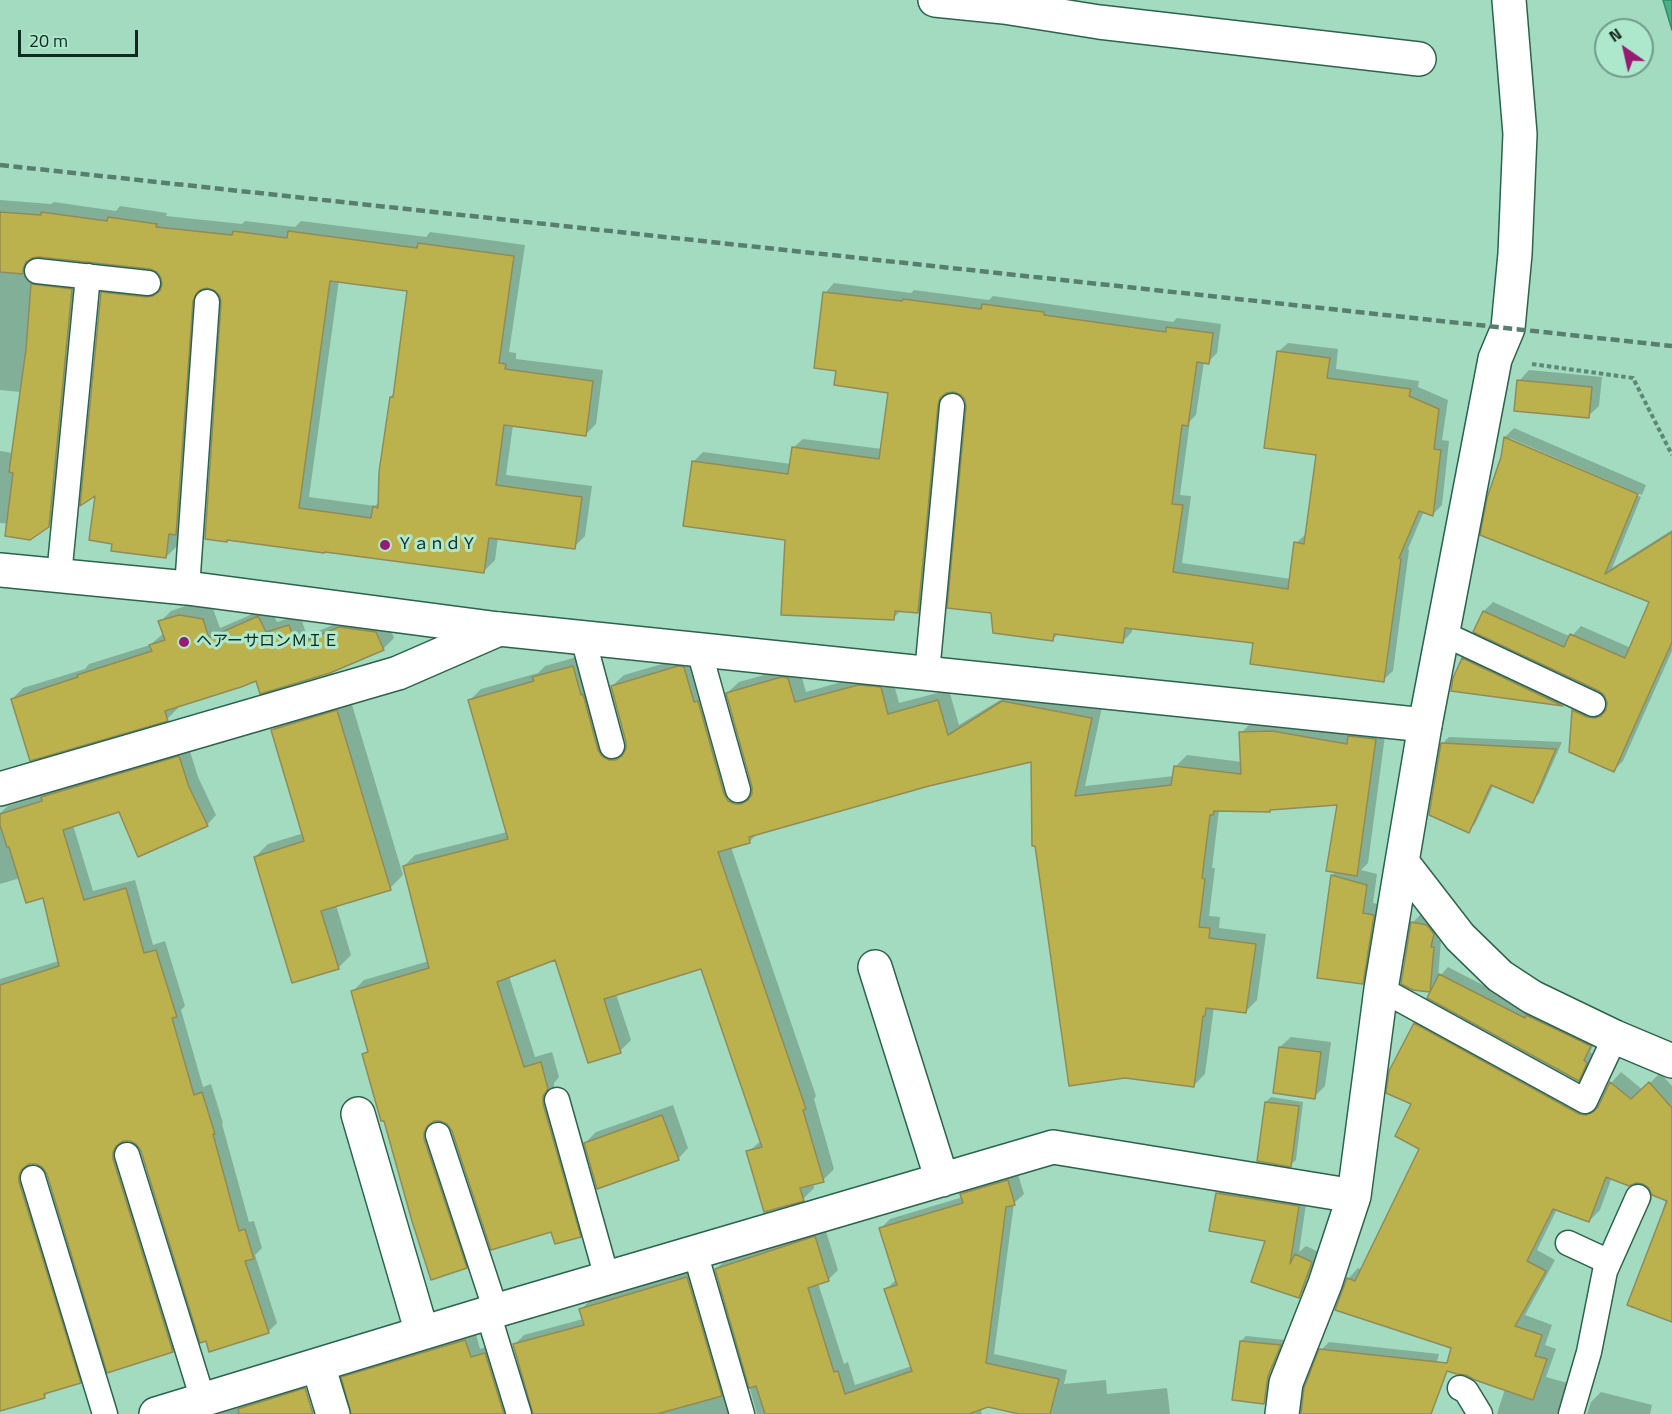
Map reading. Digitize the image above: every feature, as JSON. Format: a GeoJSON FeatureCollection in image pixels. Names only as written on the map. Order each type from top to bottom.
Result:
{"type":"FeatureCollection","features":[{"type":"Feature","properties":{"kind":"street"},"geometry":{"type":"LineString","coordinates":[[935,0],[1004,7],[1104,11],[1419,59]]}},
{"type":"Feature","properties":{"kind":"street"},"geometry":{"type":"LineString","coordinates":[[1282,1414],[1286,1383],[1325,1284],[1354,1196],[1381,989],[1425,725],[1495,359],[1508,328],[1515,254],[1520,146],[1509,0]]}},
{"type":"Feature","properties":{"kind":"street"},"geometry":{"type":"LineString","coordinates":[[0,570],[187,588],[499,630],[1425,725]]}},
{"type":"Feature","properties":{"kind":"street"},"geometry":{"type":"LineString","coordinates":[[0,789],[398,673],[499,630]]}},
{"type":"Feature","properties":{"kind":"street"},"geometry":{"type":"LineString","coordinates":[[1402,862],[1460,937],[1500,976],[1532,997],[1615,1037],[1672,1061]]}},
{"type":"Feature","properties":{"kind":"street"},"geometry":{"type":"LineString","coordinates":[[875,968],[942,1180]]}},
{"type":"Feature","properties":{"kind":"street"},"geometry":{"type":"LineString","coordinates":[[358,1114],[422,1334]]}},
{"type":"Feature","properties":{"kind":"street"},"geometry":{"type":"LineString","coordinates":[[156,1414],[492,1312],[1053,1147],[1354,1196]]}},
{"type":"Feature","properties":{"kind":"street"},"geometry":{"type":"LineString","coordinates":[[318,1365],[333,1414]]}},
{"type":"Feature","properties":{"kind":"lane"},"geometry":{"type":"LineString","coordinates":[[37,271],[148,283]]}},
{"type":"Feature","properties":{"kind":"lane"},"geometry":{"type":"LineString","coordinates":[[59,576],[88,276]]}},
{"type":"Feature","properties":{"kind":"lane"},"geometry":{"type":"LineString","coordinates":[[187,588],[207,302]]}},
{"type":"Feature","properties":{"kind":"lane"},"geometry":{"type":"LineString","coordinates":[[927,673],[952,406]]}},
{"type":"Feature","properties":{"kind":"lane"},"geometry":{"type":"LineString","coordinates":[[1442,633],[1593,704]]}},
{"type":"Feature","properties":{"kind":"lane"},"geometry":{"type":"LineString","coordinates":[[583,638],[612,746]]}},
{"type":"Feature","properties":{"kind":"lane"},"geometry":{"type":"LineString","coordinates":[[699,650],[738,790]]}},
{"type":"Feature","properties":{"kind":"lane"},"geometry":{"type":"LineString","coordinates":[[1381,989],[1585,1101],[1615,1037]]}},
{"type":"Feature","properties":{"kind":"lane"},"geometry":{"type":"LineString","coordinates":[[557,1100],[607,1278]]}},
{"type":"Feature","properties":{"kind":"lane"},"geometry":{"type":"LineString","coordinates":[[438,1135],[492,1312],[519,1414]]}},
{"type":"Feature","properties":{"kind":"lane"},"geometry":{"type":"LineString","coordinates":[[127,1155],[202,1400]]}},
{"type":"Feature","properties":{"kind":"lane"},"geometry":{"type":"LineString","coordinates":[[33,1178],[105,1414]]}},
{"type":"Feature","properties":{"kind":"lane"},"geometry":{"type":"LineString","coordinates":[[1571,1414],[1589,1352],[1605,1271],[1638,1197]]}},
{"type":"Feature","properties":{"kind":"lane"},"geometry":{"type":"LineString","coordinates":[[1568,1242],[1609,1262]]}},
{"type":"Feature","properties":{"kind":"lane"},"geometry":{"type":"LineString","coordinates":[[695,1252],[742,1414]]}},
{"type":"Feature","properties":{"kind":"lane"},"geometry":{"type":"LineString","coordinates":[[1460,1388],[1466,1391],[1480,1414]]}},
{"type":"Feature","properties":{"kind":"path"},"geometry":{"type":"LineString","coordinates":[[1495,359],[1633,378],[1672,455]]}},
{"type":"Feature","properties":{"kind":"shaded area"},"geometry":{"type":"Polygon","coordinates":[[[1663,0],[1672,0],[1672,30],[1663,0]]]}},
{"type":"Feature","properties":{"kind":"building"},"geometry":{"type":"Polygon","coordinates":[[[0,212],[41,215],[41,212],[107,221],[108,217],[157,224],[156,227],[232,235],[233,231],[287,238],[288,231],[417,248],[418,243],[514,256],[499,363],[506,364],[505,369],[593,381],[586,436],[504,425],[496,485],[582,497],[575,549],[489,538],[484,573],[205,539],[221,303],[220,296],[207,288],[200,290],[193,301],[176,535],[169,534],[166,558],[111,551],[112,544],[89,540],[95,496],[80,506],[101,292],[153,296],[160,291],[161,278],[157,272],[150,269],[39,257],[26,262],[23,274],[0,272],[0,212]],[[330,281],[299,508],[371,518],[373,506],[378,508],[379,472],[390,397],[393,397],[407,291],[330,281]]]}},
{"type":"Feature","properties":{"kind":"building"},"geometry":{"type":"Polygon","coordinates":[[[31,284],[72,289],[49,527],[30,540],[5,536],[13,473],[9,472],[26,349],[31,284]]]}},
{"type":"Feature","properties":{"kind":"building"},"geometry":{"type":"Polygon","coordinates":[[[823,292],[981,309],[982,304],[1166,332],[1166,327],[1213,333],[1209,364],[1197,362],[1188,426],[1182,425],[1172,504],[1183,505],[1173,572],[1288,589],[1294,542],[1304,544],[1316,455],[1264,448],[1277,351],[1330,358],[1327,378],[1411,389],[1409,396],[1439,409],[1434,449],[1441,450],[1433,516],[1419,511],[1399,558],[1401,559],[1384,682],[1250,664],[1253,643],[1125,628],[1123,643],[1054,634],[1053,641],[993,633],[991,613],[947,608],[966,407],[961,395],[954,392],[946,393],[940,398],[938,405],[918,613],[895,611],[894,620],[781,615],[785,540],[683,526],[692,461],[788,474],[792,447],[879,459],[888,393],[834,385],[836,371],[814,368],[823,292]]]}},
{"type":"Feature","properties":{"kind":"building"},"geometry":{"type":"Polygon","coordinates":[[[1517,380],[1592,387],[1589,418],[1514,411],[1517,380]]]}},
{"type":"Feature","properties":{"kind":"building"},"geometry":{"type":"Polygon","coordinates":[[[1504,437],[1638,494],[1605,574],[1672,532],[1672,642],[1614,772],[1569,752],[1572,710],[1587,717],[1601,716],[1606,710],[1607,702],[1604,695],[1473,632],[1483,611],[1564,647],[1570,634],[1625,658],[1649,602],[1480,535],[1487,498],[1501,457],[1504,437]]]}},
{"type":"Feature","properties":{"kind":"building"},"geometry":{"type":"Polygon","coordinates":[[[179,615],[203,619],[209,638],[258,616],[266,632],[289,625],[296,645],[339,627],[376,632],[384,650],[330,673],[260,694],[256,681],[165,711],[168,721],[30,761],[11,699],[152,651],[149,645],[165,640],[158,621],[179,615]]]}},
{"type":"Feature","properties":{"kind":"building"},"geometry":{"type":"Polygon","coordinates":[[[1462,658],[1563,706],[1451,691],[1453,678],[1462,658]]]}},
{"type":"Feature","properties":{"kind":"building"},"geometry":{"type":"Polygon","coordinates":[[[573,666],[598,750],[609,760],[616,760],[626,749],[611,686],[678,666],[684,667],[694,702],[698,701],[724,794],[728,801],[735,804],[748,800],[752,794],[752,787],[726,693],[781,677],[788,678],[795,702],[858,685],[881,687],[888,714],[938,700],[948,735],[1002,701],[1092,718],[1075,796],[1171,785],[1174,766],[1241,774],[1239,732],[1272,731],[1347,744],[1348,736],[1376,739],[1357,876],[1326,871],[1337,805],[1270,810],[1270,812],[1214,811],[1213,815],[1210,815],[1202,878],[1205,879],[1199,927],[1210,928],[1209,938],[1256,944],[1246,1013],[1206,1008],[1194,1087],[1125,1078],[1069,1086],[1035,846],[1032,846],[1031,762],[929,786],[749,837],[750,843],[718,852],[806,1109],[803,1110],[824,1182],[800,1188],[804,1201],[764,1212],[746,1151],[762,1147],[701,969],[604,999],[621,1053],[588,1063],[555,960],[497,982],[524,1067],[541,1062],[548,1089],[543,1096],[543,1104],[581,1237],[555,1244],[551,1232],[491,1250],[452,1131],[447,1124],[434,1121],[427,1126],[424,1139],[467,1268],[431,1280],[362,1054],[368,1052],[351,991],[429,968],[403,866],[508,839],[468,700],[534,681],[532,677],[573,666]]]}},
{"type":"Feature","properties":{"kind":"building"},"geometry":{"type":"Polygon","coordinates":[[[337,710],[391,890],[321,911],[339,969],[292,983],[254,857],[304,841],[271,730],[337,710]]]}},
{"type":"Feature","properties":{"kind":"building"},"geometry":{"type":"Polygon","coordinates":[[[1441,743],[1556,749],[1533,803],[1491,785],[1469,833],[1429,815],[1441,743]]]}},
{"type":"Feature","properties":{"kind":"building"},"geometry":{"type":"Polygon","coordinates":[[[179,756],[189,787],[208,826],[138,857],[119,812],[63,830],[84,900],[126,888],[144,953],[156,950],[177,1017],[172,1018],[194,1095],[202,1092],[239,1231],[245,1229],[254,1259],[245,1261],[269,1333],[209,1352],[206,1341],[200,1343],[141,1151],[136,1144],[123,1141],[116,1146],[113,1159],[173,1352],[107,1373],[47,1174],[42,1167],[29,1164],[22,1169],[19,1182],[81,1383],[44,1394],[45,1398],[0,1411],[0,985],[59,966],[43,898],[26,903],[0,825],[0,814],[42,801],[41,797],[179,756]]]}},
{"type":"Feature","properties":{"kind":"building"},"geometry":{"type":"Polygon","coordinates":[[[1331,875],[1367,885],[1363,913],[1374,915],[1363,984],[1317,978],[1331,875]]]}},
{"type":"Feature","properties":{"kind":"building"},"geometry":{"type":"Polygon","coordinates":[[[1411,922],[1427,925],[1434,934],[1431,947],[1434,947],[1430,992],[1413,990],[1401,984],[1411,922]]]}},
{"type":"Feature","properties":{"kind":"building"},"geometry":{"type":"Polygon","coordinates":[[[1439,974],[1525,1018],[1526,1015],[1591,1046],[1584,1060],[1587,1063],[1579,1081],[1427,998],[1439,974]]]}},
{"type":"Feature","properties":{"kind":"building"},"geometry":{"type":"Polygon","coordinates":[[[1414,1023],[1579,1114],[1586,1115],[1598,1107],[1610,1082],[1631,1099],[1649,1082],[1672,1108],[1672,1322],[1627,1305],[1667,1201],[1652,1195],[1649,1188],[1643,1184],[1636,1183],[1629,1186],[1606,1177],[1589,1222],[1553,1209],[1527,1261],[1546,1271],[1515,1326],[1542,1335],[1535,1356],[1547,1359],[1533,1400],[1466,1375],[1447,1371],[1431,1414],[1301,1414],[1304,1388],[1319,1349],[1447,1363],[1451,1348],[1335,1310],[1347,1278],[1355,1281],[1419,1149],[1395,1136],[1411,1104],[1386,1093],[1389,1071],[1414,1023]]]}},
{"type":"Feature","properties":{"kind":"building"},"geometry":{"type":"Polygon","coordinates":[[[1279,1047],[1321,1052],[1315,1099],[1273,1093],[1279,1047]]]}},
{"type":"Feature","properties":{"kind":"building"},"geometry":{"type":"Polygon","coordinates":[[[1265,1102],[1299,1106],[1291,1167],[1257,1161],[1265,1102]]]}},
{"type":"Feature","properties":{"kind":"building"},"geometry":{"type":"Polygon","coordinates":[[[662,1115],[679,1160],[597,1189],[584,1143],[662,1115]]]}},
{"type":"Feature","properties":{"kind":"building"},"geometry":{"type":"Polygon","coordinates":[[[1008,1180],[1015,1205],[1006,1207],[986,1363],[1059,1379],[1050,1414],[1019,1414],[988,1407],[969,1414],[765,1414],[756,1386],[749,1388],[715,1269],[815,1236],[829,1281],[808,1288],[834,1372],[838,1371],[845,1394],[912,1371],[884,1289],[897,1285],[879,1228],[963,1203],[960,1194],[1008,1180]]]}},
{"type":"Feature","properties":{"kind":"building"},"geometry":{"type":"Polygon","coordinates":[[[1216,1193],[1299,1206],[1290,1264],[1295,1254],[1312,1262],[1299,1298],[1251,1282],[1265,1241],[1209,1231],[1216,1193]]]}},
{"type":"Feature","properties":{"kind":"building"},"geometry":{"type":"Polygon","coordinates":[[[687,1277],[722,1396],[657,1414],[533,1414],[513,1344],[584,1325],[579,1309],[687,1277]]]}},
{"type":"Feature","properties":{"kind":"building"},"geometry":{"type":"Polygon","coordinates":[[[465,1340],[471,1357],[485,1353],[504,1414],[351,1414],[341,1377],[465,1340]]]}},
{"type":"Feature","properties":{"kind":"building"},"geometry":{"type":"Polygon","coordinates":[[[1240,1341],[1281,1345],[1268,1376],[1264,1404],[1232,1400],[1240,1341]]]}},
{"type":"Feature","properties":{"kind":"building"},"geometry":{"type":"Polygon","coordinates":[[[305,1388],[313,1414],[239,1414],[238,1409],[305,1388]]]}},
{"type":"Feature","properties":{"kind":"railway"},"geometry":{"type":"LineString","coordinates":[[0,165],[1672,346]]}},
{"type":"Feature","properties":{"kind":"place","name":"ＹａｎｄＹ"},"geometry":{"type":"Point","coordinates":[385,545]}},
{"type":"Feature","properties":{"kind":"place","name":"ヘアーサロンＭＩＥ"},"geometry":{"type":"Point","coordinates":[184,642]}}]}
